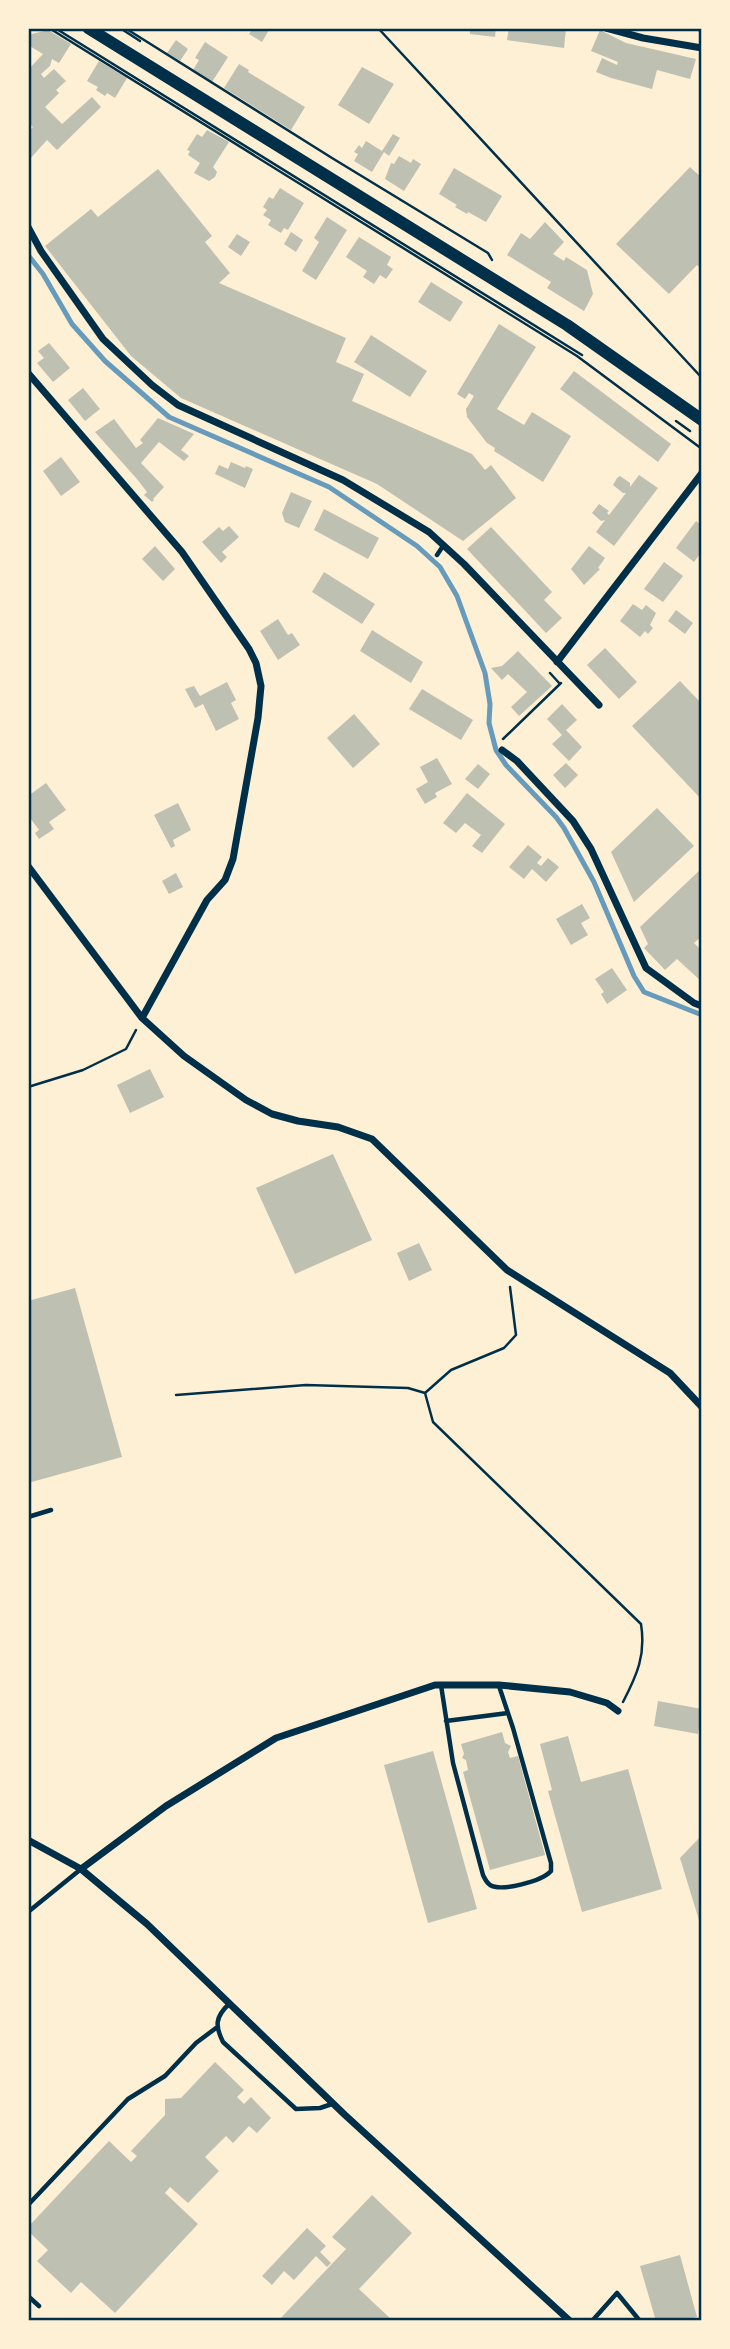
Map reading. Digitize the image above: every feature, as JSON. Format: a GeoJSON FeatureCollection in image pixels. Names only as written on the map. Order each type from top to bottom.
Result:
{"type":"FeatureCollection","features":[{"type":"Feature","properties":{"kind":"main road"},"geometry":{"type":"LineString","coordinates":[[88,28],[578,333],[702,420]]}},
{"type":"Feature","properties":{"kind":"street"},"geometry":{"type":"LineString","coordinates":[[606,28],[643,38],[702,48]]}},
{"type":"Feature","properties":{"kind":"street"},"geometry":{"type":"LineString","coordinates":[[28,227],[41,251],[103,339],[169,398],[343,480],[429,532],[599,705]]}},
{"type":"Feature","properties":{"kind":"street"},"geometry":{"type":"LineString","coordinates":[[28,373],[182,552],[249,649],[259,673],[258,718],[233,859],[225,880],[207,900],[142,1018]]}},
{"type":"Feature","properties":{"kind":"street"},"geometry":{"type":"LineString","coordinates":[[557,662],[702,473]]}},
{"type":"Feature","properties":{"kind":"street"},"geometry":{"type":"LineString","coordinates":[[502,750],[517,761],[573,821],[591,849],[646,968],[702,1006]]}},
{"type":"Feature","properties":{"kind":"street"},"geometry":{"type":"LineString","coordinates":[[28,866],[142,1018],[184,1056],[246,1100],[272,1114],[338,1127],[372,1139],[508,1270],[670,1373],[702,1407]]}},
{"type":"Feature","properties":{"kind":"street"},"geometry":{"type":"LineString","coordinates":[[80,1870],[166,1806],[276,1738],[440,1685],[499,1685],[570,1692],[607,1703],[618,1712]]}},
{"type":"Feature","properties":{"kind":"street"},"geometry":{"type":"LineString","coordinates":[[28,1840],[80,1870],[147,1924],[334,2103],[570,2321]]}},
{"type":"Feature","properties":{"kind":"lane"},"geometry":{"type":"LineString","coordinates":[[437,555],[443,545]]}},
{"type":"Feature","properties":{"kind":"lane"},"geometry":{"type":"LineString","coordinates":[[28,1517],[51,1510]]}},
{"type":"Feature","properties":{"kind":"lane"},"geometry":{"type":"LineString","coordinates":[[440,1685],[459,1790],[483,1875],[491,1886],[512,1886],[547,1876],[551,1871],[551,1863],[499,1685]]}},
{"type":"Feature","properties":{"kind":"lane"},"geometry":{"type":"LineString","coordinates":[[446,1721],[508,1713]]}},
{"type":"Feature","properties":{"kind":"lane"},"geometry":{"type":"LineString","coordinates":[[28,1912],[80,1870]]}},
{"type":"Feature","properties":{"kind":"lane"},"geometry":{"type":"LineString","coordinates":[[230,2004],[218,2018],[216,2028],[223,2042],[296,2109],[320,2108],[334,2103]]}},
{"type":"Feature","properties":{"kind":"lane"},"geometry":{"type":"LineString","coordinates":[[28,2205],[128,2099],[165,2076],[196,2043],[216,2028]]}},
{"type":"Feature","properties":{"kind":"lane"},"geometry":{"type":"LineString","coordinates":[[592,2321],[617,2293],[640,2321]]}},
{"type":"Feature","properties":{"kind":"lane"},"geometry":{"type":"LineString","coordinates":[[28,2296],[39,2306]]}},
{"type":"Feature","properties":{"kind":"path"},"geometry":{"type":"LineString","coordinates":[[49,28],[577,356],[702,449]]}},
{"type":"Feature","properties":{"kind":"path"},"geometry":{"type":"LineString","coordinates":[[55,28],[599,366]]}},
{"type":"Feature","properties":{"kind":"path"},"geometry":{"type":"LineString","coordinates":[[378,28],[702,378]]}},
{"type":"Feature","properties":{"kind":"path"},"geometry":{"type":"LineString","coordinates":[[676,421],[695,432]]}},
{"type":"Feature","properties":{"kind":"path"},"geometry":{"type":"LineString","coordinates":[[502,750],[503,738],[569,675]]}},
{"type":"Feature","properties":{"kind":"path"},"geometry":{"type":"LineString","coordinates":[[28,1087],[83,1070],[126,1049],[142,1018]]}},
{"type":"Feature","properties":{"kind":"path"},"geometry":{"type":"LineString","coordinates":[[425,1393],[452,1370],[504,1348],[516,1335],[508,1270]]}},
{"type":"Feature","properties":{"kind":"path"},"geometry":{"type":"LineString","coordinates":[[176,1395],[306,1385],[408,1388],[425,1393]]}},
{"type":"Feature","properties":{"kind":"path"},"geometry":{"type":"LineString","coordinates":[[425,1393],[432,1422],[641,1624],[644,1644],[636,1677],[618,1712]]}},
{"type":"Feature","properties":{"kind":"building"},"geometry":{"type":"Polygon","coordinates":[[[253,28],[270,28],[262,42],[249,34],[253,28]]]}},
{"type":"Feature","properties":{"kind":"building"},"geometry":{"type":"Polygon","coordinates":[[[470,28],[496,28],[495,37],[470,34],[470,28]]]}},
{"type":"Feature","properties":{"kind":"building"},"geometry":{"type":"Polygon","coordinates":[[[509,28],[566,28],[564,48],[507,40],[509,28]]]}},
{"type":"Feature","properties":{"kind":"building"},"geometry":{"type":"Polygon","coordinates":[[[48,30],[71,44],[59,63],[52,59],[50,66],[41,74],[44,78],[54,69],[66,81],[56,90],[59,93],[45,107],[62,124],[92,97],[101,107],[57,150],[47,140],[28,161],[28,132],[33,127],[28,122],[28,78],[31,75],[28,70],[43,54],[28,45],[28,35],[48,30]]]}},
{"type":"Feature","properties":{"kind":"building"},"geometry":{"type":"Polygon","coordinates":[[[600,30],[626,43],[696,59],[690,79],[657,70],[652,89],[596,72],[602,58],[617,65],[618,62],[591,51],[600,30]]]}},
{"type":"Feature","properties":{"kind":"building"},"geometry":{"type":"Polygon","coordinates":[[[176,40],[188,49],[180,61],[167,53],[176,40]]]}},
{"type":"Feature","properties":{"kind":"building"},"geometry":{"type":"Polygon","coordinates":[[[205,42],[228,57],[212,82],[193,70],[199,60],[195,58],[205,42]]]}},
{"type":"Feature","properties":{"kind":"building"},"geometry":{"type":"Polygon","coordinates":[[[99,61],[127,78],[115,98],[107,93],[105,96],[96,90],[98,87],[87,81],[99,61]]]}},
{"type":"Feature","properties":{"kind":"building"},"geometry":{"type":"Polygon","coordinates":[[[239,64],[305,107],[291,130],[224,88],[239,64]]]}},
{"type":"Feature","properties":{"kind":"building"},"geometry":{"type":"Polygon","coordinates":[[[362,67],[394,84],[369,124],[338,105],[362,67]]]}},
{"type":"Feature","properties":{"kind":"building"},"geometry":{"type":"Polygon","coordinates":[[[207,130],[229,142],[213,167],[217,172],[215,177],[209,181],[194,173],[200,163],[188,155],[190,151],[187,150],[197,134],[202,137],[207,130]]]}},
{"type":"Feature","properties":{"kind":"building"},"geometry":{"type":"Polygon","coordinates":[[[393,134],[400,138],[389,156],[384,152],[372,172],[354,161],[358,154],[354,152],[359,145],[362,148],[366,141],[382,151],[393,134]]]}},
{"type":"Feature","properties":{"kind":"building"},"geometry":{"type":"Polygon","coordinates":[[[399,156],[411,163],[413,159],[421,164],[404,191],[385,179],[391,163],[394,164],[399,156]]]}},
{"type":"Feature","properties":{"kind":"building"},"geometry":{"type":"Polygon","coordinates":[[[690,167],[702,178],[702,269],[697,265],[669,294],[616,244],[690,167]]]}},
{"type":"Feature","properties":{"kind":"building"},"geometry":{"type":"Polygon","coordinates":[[[454,168],[502,196],[486,222],[455,207],[457,205],[439,194],[454,168]]]}},
{"type":"Feature","properties":{"kind":"building"},"geometry":{"type":"Polygon","coordinates":[[[158,169],[212,236],[205,242],[230,273],[219,283],[346,338],[336,362],[364,374],[352,401],[472,454],[485,470],[491,465],[516,498],[463,541],[377,484],[181,398],[131,356],[45,246],[91,209],[98,217],[158,169]]]}},
{"type":"Feature","properties":{"kind":"building"},"geometry":{"type":"Polygon","coordinates":[[[280,188],[304,203],[288,230],[284,228],[281,233],[268,225],[271,220],[263,215],[267,210],[263,207],[269,197],[273,199],[280,188]]]}},
{"type":"Feature","properties":{"kind":"building"},"geometry":{"type":"Polygon","coordinates":[[[327,217],[347,230],[316,280],[302,271],[319,242],[314,238],[327,217]]]}},
{"type":"Feature","properties":{"kind":"building"},"geometry":{"type":"Polygon","coordinates":[[[545,222],[564,242],[553,254],[564,261],[566,257],[587,270],[593,294],[584,311],[547,288],[551,282],[507,255],[521,233],[530,239],[545,222]]]}},
{"type":"Feature","properties":{"kind":"building"},"geometry":{"type":"Polygon","coordinates":[[[291,232],[303,240],[296,252],[284,244],[291,232]]]}},
{"type":"Feature","properties":{"kind":"building"},"geometry":{"type":"Polygon","coordinates":[[[237,234],[250,242],[241,256],[228,247],[237,234]]]}},
{"type":"Feature","properties":{"kind":"building"},"geometry":{"type":"Polygon","coordinates":[[[359,237],[391,257],[387,265],[393,269],[386,279],[380,275],[374,284],[363,277],[367,271],[346,257],[359,237]]]}},
{"type":"Feature","properties":{"kind":"building"},"geometry":{"type":"Polygon","coordinates":[[[431,282],[463,302],[450,322],[418,302],[431,282]]]}},
{"type":"Feature","properties":{"kind":"building"},"geometry":{"type":"Polygon","coordinates":[[[499,324],[536,347],[497,409],[524,425],[532,412],[571,436],[543,482],[494,451],[495,448],[487,443],[467,417],[466,409],[474,396],[469,393],[465,399],[457,394],[499,324]]]}},
{"type":"Feature","properties":{"kind":"building"},"geometry":{"type":"Polygon","coordinates":[[[371,335],[427,371],[410,397],[354,362],[371,335]]]}},
{"type":"Feature","properties":{"kind":"building"},"geometry":{"type":"Polygon","coordinates":[[[49,343],[70,368],[53,382],[37,363],[44,358],[38,351],[49,343]]]}},
{"type":"Feature","properties":{"kind":"building"},"geometry":{"type":"Polygon","coordinates":[[[574,371],[671,444],[658,462],[560,389],[574,371]]]}},
{"type":"Feature","properties":{"kind":"building"},"geometry":{"type":"Polygon","coordinates":[[[83,388],[100,409],[85,421],[68,400],[83,388]]]}},
{"type":"Feature","properties":{"kind":"building"},"geometry":{"type":"Polygon","coordinates":[[[158,418],[194,434],[181,450],[189,456],[184,461],[159,442],[141,463],[164,487],[152,502],[144,495],[147,492],[137,479],[95,432],[114,419],[136,448],[143,443],[140,440],[158,418]]]}},
{"type":"Feature","properties":{"kind":"building"},"geometry":{"type":"Polygon","coordinates":[[[61,457],[80,482],[61,496],[43,471],[61,457]]]}},
{"type":"Feature","properties":{"kind":"building"},"geometry":{"type":"Polygon","coordinates":[[[231,462],[253,469],[245,488],[215,474],[219,465],[228,469],[231,462]]]}},
{"type":"Feature","properties":{"kind":"building"},"geometry":{"type":"Polygon","coordinates":[[[639,475],[658,488],[614,546],[596,532],[605,520],[601,521],[592,513],[599,504],[609,511],[609,515],[626,493],[613,485],[617,478],[623,478],[630,483],[630,487],[639,475]]]}},
{"type":"Feature","properties":{"kind":"building"},"geometry":{"type":"Polygon","coordinates":[[[291,492],[312,501],[299,528],[285,522],[282,513],[291,492]]]}},
{"type":"Feature","properties":{"kind":"building"},"geometry":{"type":"Polygon","coordinates":[[[324,509],[379,538],[368,559],[314,530],[324,509]]]}},
{"type":"Feature","properties":{"kind":"building"},"geometry":{"type":"Polygon","coordinates":[[[696,521],[702,526],[702,551],[694,562],[676,548],[696,521]]]}},
{"type":"Feature","properties":{"kind":"building"},"geometry":{"type":"Polygon","coordinates":[[[229,526],[239,537],[222,552],[227,557],[221,563],[202,542],[219,527],[223,531],[229,526]]]}},
{"type":"Feature","properties":{"kind":"building"},"geometry":{"type":"Polygon","coordinates":[[[491,527],[552,592],[544,600],[562,618],[546,633],[467,549],[491,527]]]}},
{"type":"Feature","properties":{"kind":"building"},"geometry":{"type":"Polygon","coordinates":[[[155,546],[175,569],[163,581],[142,559],[155,546]]]}},
{"type":"Feature","properties":{"kind":"building"},"geometry":{"type":"Polygon","coordinates":[[[589,546],[605,558],[598,568],[600,569],[584,585],[571,569],[589,546]]]}},
{"type":"Feature","properties":{"kind":"building"},"geometry":{"type":"Polygon","coordinates":[[[664,562],[683,576],[663,602],[644,589],[664,562]]]}},
{"type":"Feature","properties":{"kind":"building"},"geometry":{"type":"Polygon","coordinates":[[[324,572],[375,604],[362,624],[312,592],[324,572]]]}},
{"type":"Feature","properties":{"kind":"building"},"geometry":{"type":"Polygon","coordinates":[[[633,604],[642,610],[646,605],[656,613],[650,625],[653,628],[640,637],[620,621],[633,604]]]}},
{"type":"Feature","properties":{"kind":"building"},"geometry":{"type":"Polygon","coordinates":[[[676,610],[693,623],[685,634],[668,621],[676,610]]]}},
{"type":"Feature","properties":{"kind":"building"},"geometry":{"type":"Polygon","coordinates":[[[278,619],[288,635],[292,633],[300,645],[278,660],[260,631],[278,619]]]}},
{"type":"Feature","properties":{"kind":"building"},"geometry":{"type":"Polygon","coordinates":[[[372,630],[423,662],[411,683],[360,651],[372,630]]]}},
{"type":"Feature","properties":{"kind":"building"},"geometry":{"type":"Polygon","coordinates":[[[605,648],[637,682],[619,699],[587,665],[605,648]]]}},
{"type":"Feature","properties":{"kind":"building"},"geometry":{"type":"Polygon","coordinates":[[[518,651],[552,686],[519,716],[511,707],[527,692],[508,674],[502,680],[491,668],[502,666],[518,651]]]}},
{"type":"Feature","properties":{"kind":"building"},"geometry":{"type":"Polygon","coordinates":[[[680,681],[702,704],[702,800],[632,726],[680,681]]]}},
{"type":"Feature","properties":{"kind":"building"},"geometry":{"type":"Polygon","coordinates":[[[227,682],[236,700],[231,703],[239,719],[216,731],[203,704],[195,708],[185,689],[194,686],[200,696],[227,682]]]}},
{"type":"Feature","properties":{"kind":"building"},"geometry":{"type":"Polygon","coordinates":[[[422,689],[473,720],[461,740],[409,709],[422,689]]]}},
{"type":"Feature","properties":{"kind":"building"},"geometry":{"type":"Polygon","coordinates":[[[562,704],[577,720],[566,730],[582,747],[569,761],[552,744],[562,735],[547,719],[562,704]]]}},
{"type":"Feature","properties":{"kind":"building"},"geometry":{"type":"Polygon","coordinates":[[[354,714],[380,744],[353,768],[327,738],[354,714]]]}},
{"type":"Feature","properties":{"kind":"building"},"geometry":{"type":"Polygon","coordinates":[[[437,758],[452,784],[435,793],[437,797],[425,804],[416,789],[428,782],[420,767],[437,758]]]}},
{"type":"Feature","properties":{"kind":"building"},"geometry":{"type":"Polygon","coordinates":[[[566,763],[578,775],[565,788],[553,775],[566,763]]]}},
{"type":"Feature","properties":{"kind":"building"},"geometry":{"type":"Polygon","coordinates":[[[478,764],[490,774],[478,789],[465,779],[478,764]]]}},
{"type":"Feature","properties":{"kind":"building"},"geometry":{"type":"Polygon","coordinates":[[[46,783],[66,810],[49,822],[54,829],[39,839],[35,833],[39,830],[28,815],[28,796],[46,783]]]}},
{"type":"Feature","properties":{"kind":"building"},"geometry":{"type":"Polygon","coordinates":[[[467,793],[505,824],[482,853],[472,846],[481,835],[465,823],[456,833],[443,823],[467,793]]]}},
{"type":"Feature","properties":{"kind":"building"},"geometry":{"type":"Polygon","coordinates":[[[178,803],[191,830],[173,840],[175,846],[171,848],[154,815],[178,803]]]}},
{"type":"Feature","properties":{"kind":"building"},"geometry":{"type":"Polygon","coordinates":[[[657,808],[694,846],[634,902],[611,852],[657,808]]]}},
{"type":"Feature","properties":{"kind":"building"},"geometry":{"type":"Polygon","coordinates":[[[528,845],[542,857],[537,863],[541,866],[548,858],[559,867],[546,882],[532,869],[524,879],[509,867],[528,845]]]}},
{"type":"Feature","properties":{"kind":"building"},"geometry":{"type":"Polygon","coordinates":[[[702,868],[702,936],[694,943],[702,951],[702,982],[677,959],[665,970],[644,948],[648,944],[640,927],[702,868]]]}},
{"type":"Feature","properties":{"kind":"building"},"geometry":{"type":"Polygon","coordinates":[[[176,873],[183,887],[169,894],[162,881],[176,873]]]}},
{"type":"Feature","properties":{"kind":"building"},"geometry":{"type":"Polygon","coordinates":[[[582,904],[590,918],[581,923],[588,935],[571,945],[556,919],[582,904]]]}},
{"type":"Feature","properties":{"kind":"building"},"geometry":{"type":"Polygon","coordinates":[[[612,968],[627,990],[607,1004],[601,994],[604,992],[595,979],[612,968]]]}},
{"type":"Feature","properties":{"kind":"building"},"geometry":{"type":"Polygon","coordinates":[[[150,1069],[164,1097],[130,1113],[117,1085],[150,1069]]]}},
{"type":"Feature","properties":{"kind":"building"},"geometry":{"type":"Polygon","coordinates":[[[333,1154],[372,1240],[295,1274],[256,1188],[333,1154]]]}},
{"type":"Feature","properties":{"kind":"building"},"geometry":{"type":"Polygon","coordinates":[[[419,1243],[432,1270],[409,1281],[397,1253],[419,1243]]]}},
{"type":"Feature","properties":{"kind":"building"},"geometry":{"type":"Polygon","coordinates":[[[75,1288],[122,1457],[28,1483],[28,1301],[75,1288]]]}},
{"type":"Feature","properties":{"kind":"building"},"geometry":{"type":"Polygon","coordinates":[[[658,1701],[702,1709],[698,1734],[654,1726],[658,1701]]]}},
{"type":"Feature","properties":{"kind":"building"},"geometry":{"type":"Polygon","coordinates":[[[502,1732],[505,1743],[511,1746],[508,1752],[510,1758],[518,1756],[545,1855],[490,1870],[463,1772],[468,1770],[466,1760],[462,1758],[464,1754],[461,1744],[502,1732]]]}},
{"type":"Feature","properties":{"kind":"building"},"geometry":{"type":"Polygon","coordinates":[[[568,1736],[581,1782],[628,1769],[662,1889],[582,1912],[548,1791],[552,1790],[540,1744],[568,1736]]]}},
{"type":"Feature","properties":{"kind":"building"},"geometry":{"type":"Polygon","coordinates":[[[433,1751],[477,1909],[428,1923],[384,1765],[433,1751]]]}},
{"type":"Feature","properties":{"kind":"building"},"geometry":{"type":"Polygon","coordinates":[[[702,1835],[702,1930],[680,1858],[702,1835]]]}},
{"type":"Feature","properties":{"kind":"building"},"geometry":{"type":"Polygon","coordinates":[[[215,2062],[244,2090],[237,2097],[244,2104],[251,2097],[271,2118],[257,2133],[249,2126],[233,2143],[226,2136],[205,2157],[219,2171],[188,2203],[170,2187],[165,2193],[198,2224],[115,2313],[81,2282],[71,2293],[37,2261],[48,2250],[28,2231],[28,2227],[109,2141],[131,2162],[137,2156],[131,2151],[165,2115],[165,2099],[181,2098],[215,2062]]]}},
{"type":"Feature","properties":{"kind":"building"},"geometry":{"type":"Polygon","coordinates":[[[372,2195],[412,2233],[359,2289],[393,2321],[278,2321],[346,2249],[332,2237],[372,2195]]]}},
{"type":"Feature","properties":{"kind":"building"},"geometry":{"type":"Polygon","coordinates":[[[307,2228],[326,2246],[320,2252],[331,2263],[327,2267],[316,2256],[294,2280],[284,2271],[272,2285],[262,2276],[307,2228]]]}},
{"type":"Feature","properties":{"kind":"building"},"geometry":{"type":"Polygon","coordinates":[[[680,2255],[697,2317],[682,2321],[656,2321],[640,2266],[680,2255]]]}},
{"type":"Feature","properties":{"kind":"waterway"},"geometry":{"type":"LineString","coordinates":[[28,255],[43,274],[72,324],[105,361],[169,417],[329,487],[417,546],[440,567],[457,596],[485,673],[490,704],[489,723],[496,750],[506,765],[564,828],[594,882],[634,976],[644,992],[702,1015]]}}]}
